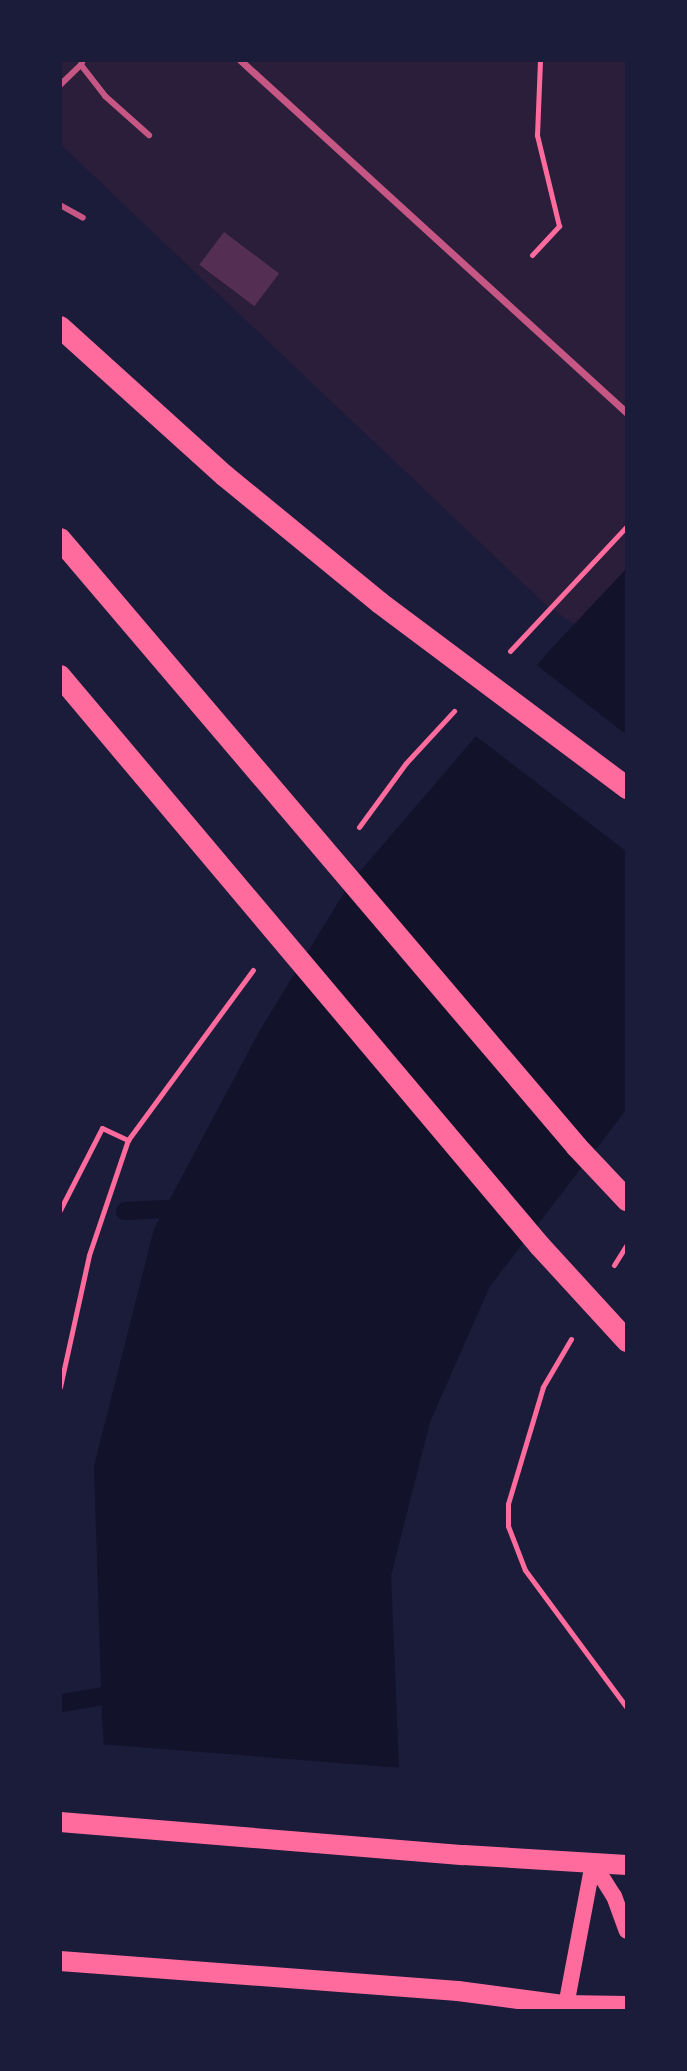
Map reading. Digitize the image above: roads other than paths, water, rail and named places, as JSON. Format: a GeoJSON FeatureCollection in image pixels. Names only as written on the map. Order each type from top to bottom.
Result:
{"type":"FeatureCollection","features":[{"type":"Feature","properties":{"kind":"highway"},"geometry":{"type":"LineString","coordinates":[[60,327],[225,476],[380,603],[627,788]]}},
{"type":"Feature","properties":{"kind":"highway"},"geometry":{"type":"LineString","coordinates":[[60,539],[577,1147],[627,1200]]}},
{"type":"Feature","properties":{"kind":"highway"},"geometry":{"type":"LineString","coordinates":[[60,676],[540,1246],[627,1341]]}},
{"type":"Feature","properties":{"kind":"main road"},"geometry":{"type":"LineString","coordinates":[[60,1822],[627,1865]]}},
{"type":"Feature","properties":{"kind":"main road"},"geometry":{"type":"LineString","coordinates":[[593,1863],[614,1896],[627,1931]]}},
{"type":"Feature","properties":{"kind":"main road"},"geometry":{"type":"LineString","coordinates":[[564,2008],[593,1863]]}},
{"type":"Feature","properties":{"kind":"main road"},"geometry":{"type":"LineString","coordinates":[[60,1961],[458,1991],[564,2008],[627,2006]]}},
{"type":"Feature","properties":{"kind":"street"},"geometry":{"type":"LineString","coordinates":[[240,60],[627,413]]}},
{"type":"Feature","properties":{"kind":"lane"},"geometry":{"type":"LineString","coordinates":[[60,85],[82,62],[105,96],[149,135]]}},
{"type":"Feature","properties":{"kind":"lane"},"geometry":{"type":"LineString","coordinates":[[60,205],[83,218]]}},
{"type":"Feature","properties":{"kind":"waterway"},"geometry":{"type":"LineString","coordinates":[[125,1211],[186,1208]]}},
{"type":"Feature","properties":{"kind":"waterway"},"geometry":{"type":"LineString","coordinates":[[63,1703],[124,1692]]}}]}
